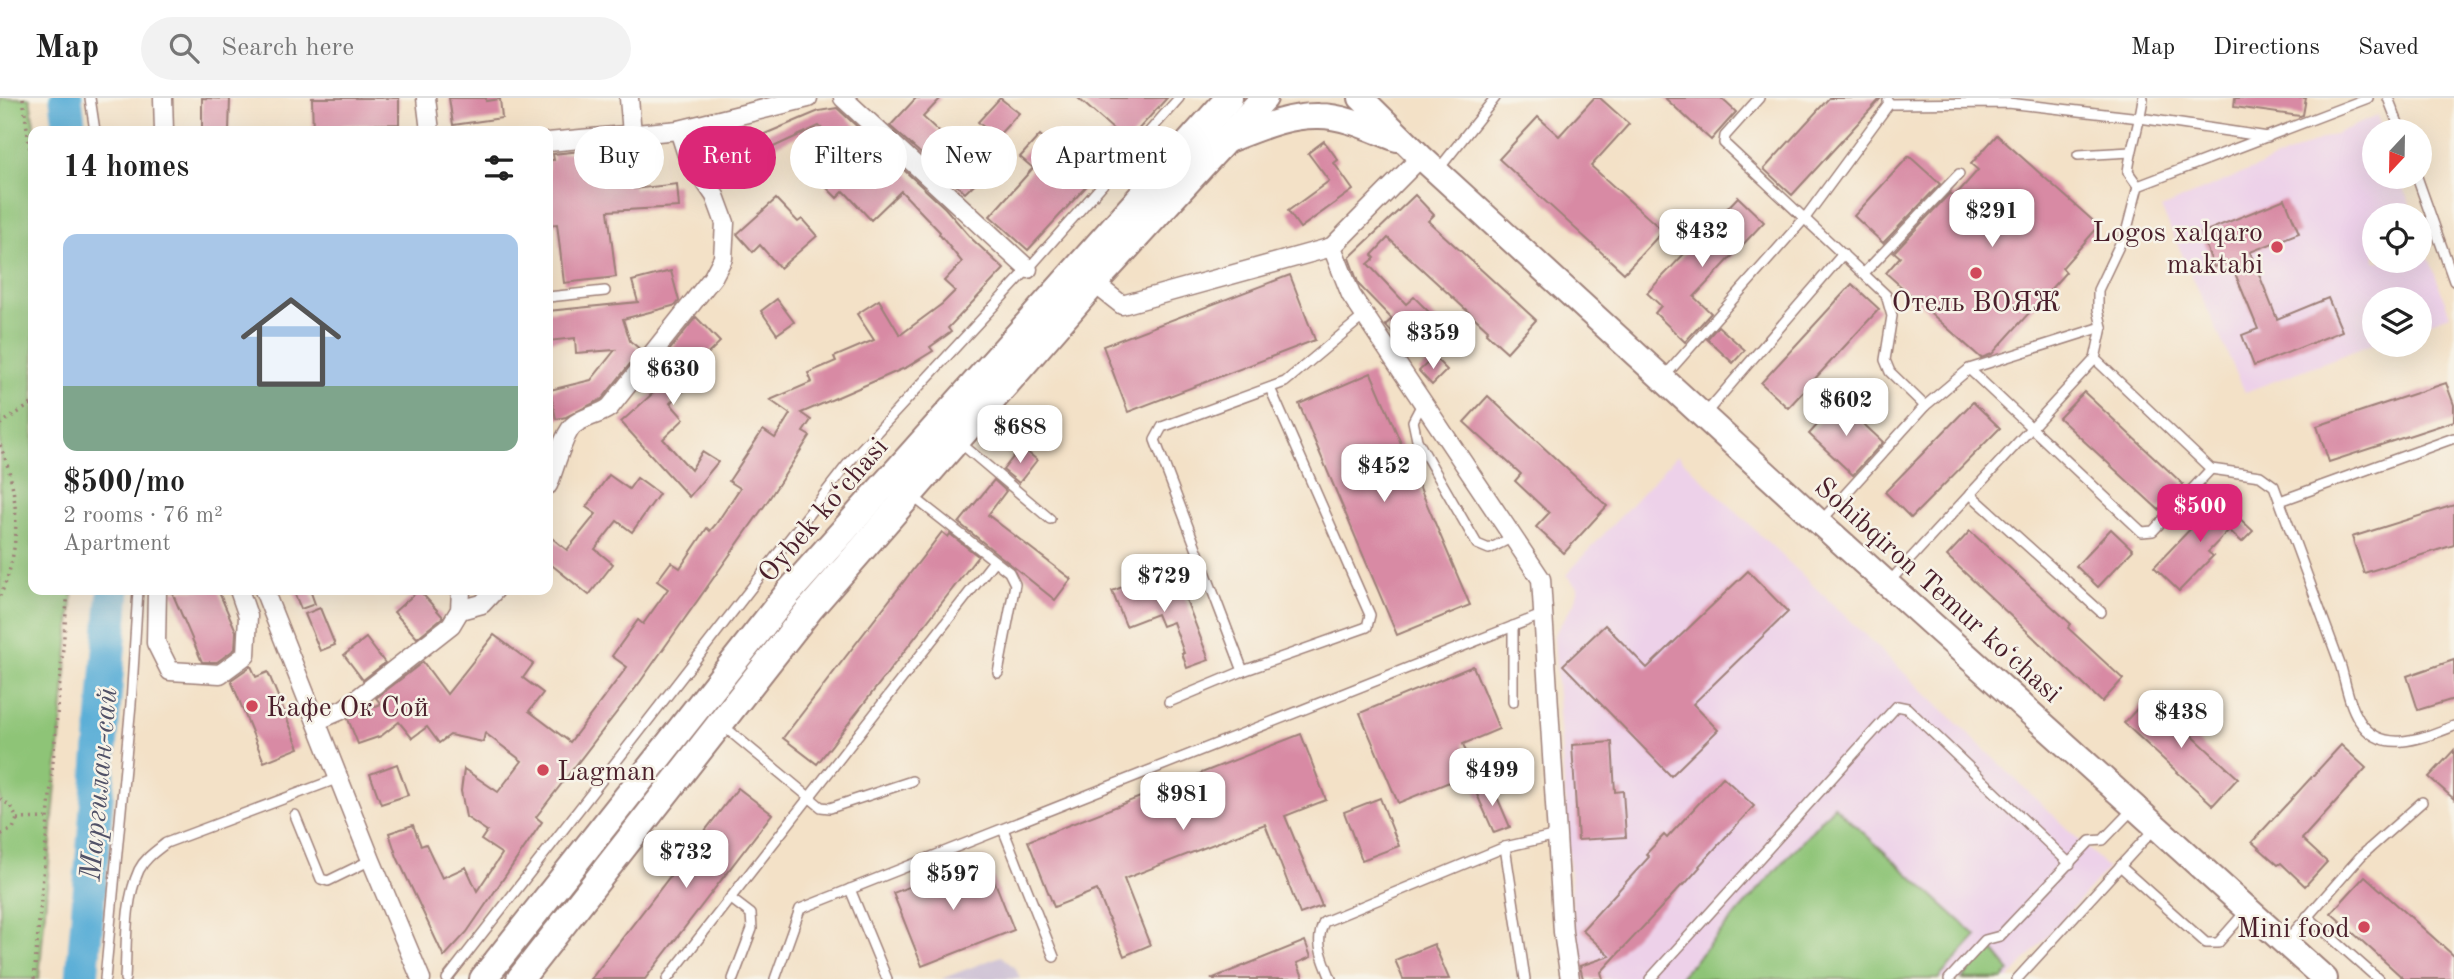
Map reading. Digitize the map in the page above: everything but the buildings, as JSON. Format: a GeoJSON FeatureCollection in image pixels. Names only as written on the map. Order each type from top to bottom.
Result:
{"type":"FeatureCollection","features":[{"type":"Feature","properties":{"kind":"main road","name":"Oybek ko‘chasi"},"geometry":{"type":"LineString","coordinates":[[483,979],[789,593],[1229,98]]}},
{"type":"Feature","properties":{"kind":"main road","name":"Oybek ko‘chasi"},"geometry":{"type":"LineString","coordinates":[[520,979],[809,610],[1094,283],[1264,98]]}},
{"type":"Feature","properties":{"kind":"main road","name":"Sohibqiron Temur koʻchasi"},"geometry":{"type":"LineString","coordinates":[[1361,98],[1820,523],[2284,942],[2318,977]]}},
{"type":"Feature","properties":{"kind":"main road"},"geometry":{"type":"LineString","coordinates":[[1386,98],[1422,157]]}},
{"type":"Feature","properties":{"kind":"main road"},"geometry":{"type":"LineString","coordinates":[[1225,141],[1286,119],[1320,116],[1360,125],[1422,157]]}},
{"type":"Feature","properties":{"kind":"street"},"geometry":{"type":"LineString","coordinates":[[163,98],[164,126]]}},
{"type":"Feature","properties":{"kind":"street"},"geometry":{"type":"LineString","coordinates":[[426,98],[429,126]]}},
{"type":"Feature","properties":{"kind":"street"},"geometry":{"type":"LineString","coordinates":[[629,98],[631,126]]}},
{"type":"Feature","properties":{"kind":"street"},"geometry":{"type":"LineString","coordinates":[[695,126],[808,98]]}},
{"type":"Feature","properties":{"kind":"street"},"geometry":{"type":"LineString","coordinates":[[843,98],[1028,269]]}},
{"type":"Feature","properties":{"kind":"street"},"geometry":{"type":"LineString","coordinates":[[553,142],[574,140]]}},
{"type":"Feature","properties":{"kind":"street"},"geometry":{"type":"LineString","coordinates":[[1094,283],[1122,305],[1332,247],[1422,157]]}},
{"type":"Feature","properties":{"kind":"street"},"geometry":{"type":"LineString","coordinates":[[553,472],[568,432],[575,424],[610,407],[713,277],[723,258],[725,223],[710,189]]}},
{"type":"Feature","properties":{"kind":"street"},"geometry":{"type":"LineString","coordinates":[[1332,247],[1351,295],[1541,579],[1563,932],[1570,979]]}},
{"type":"Feature","properties":{"kind":"street"},"geometry":{"type":"LineString","coordinates":[[157,595],[156,643],[170,671],[220,674],[246,655],[248,616],[241,595]]}},
{"type":"Feature","properties":{"kind":"street"},"geometry":{"type":"LineString","coordinates":[[266,595],[421,979]]}},
{"type":"Feature","properties":{"kind":"street"},"geometry":{"type":"LineString","coordinates":[[316,721],[344,709],[451,625],[460,610],[461,595]]}},
{"type":"Feature","properties":{"kind":"street"},"geometry":{"type":"LineString","coordinates":[[460,610],[482,604],[490,595]]}},
{"type":"Feature","properties":{"kind":"lane"},"geometry":{"type":"LineString","coordinates":[[90,98],[94,126]]}},
{"type":"Feature","properties":{"kind":"lane"},"geometry":{"type":"LineString","coordinates":[[447,979],[850,461],[1028,269],[1179,98]]}},
{"type":"Feature","properties":{"kind":"lane"},"geometry":{"type":"LineString","coordinates":[[1422,157],[1495,98]]}},
{"type":"Feature","properties":{"kind":"lane"},"geometry":{"type":"LineString","coordinates":[[1759,98],[1725,135],[1724,143],[1886,295],[1892,316],[1885,360],[1890,372],[1926,407]]}},
{"type":"Feature","properties":{"kind":"lane"},"geometry":{"type":"LineString","coordinates":[[1888,583],[2095,359],[2102,327],[2098,290],[2127,229],[2138,186],[2128,172],[2143,98]]}},
{"type":"Feature","properties":{"kind":"lane"},"geometry":{"type":"LineString","coordinates":[[2138,186],[2368,98]]}},
{"type":"Feature","properties":{"kind":"lane"},"geometry":{"type":"LineString","coordinates":[[2388,98],[2396,119]]}},
{"type":"Feature","properties":{"kind":"lane"},"geometry":{"type":"LineString","coordinates":[[1663,379],[1805,218],[1888,101],[2008,103],[2140,118],[2268,137]]}},
{"type":"Feature","properties":{"kind":"lane"},"geometry":{"type":"LineString","coordinates":[[2077,155],[2130,152]]}},
{"type":"Feature","properties":{"kind":"lane"},"geometry":{"type":"LineString","coordinates":[[1864,273],[1959,174]]}},
{"type":"Feature","properties":{"kind":"lane"},"geometry":{"type":"LineString","coordinates":[[2421,189],[2454,281]]}},
{"type":"Feature","properties":{"kind":"lane"},"geometry":{"type":"LineString","coordinates":[[1704,415],[1843,254]]}},
{"type":"Feature","properties":{"kind":"lane"},"geometry":{"type":"LineString","coordinates":[[553,297],[605,292]]}},
{"type":"Feature","properties":{"kind":"lane"},"geometry":{"type":"LineString","coordinates":[[1243,671],[1155,440],[1162,427],[1285,382],[1365,315]]}},
{"type":"Feature","properties":{"kind":"lane"},"geometry":{"type":"LineString","coordinates":[[1820,523],[1926,407],[1969,369],[2102,327]]}},
{"type":"Feature","properties":{"kind":"lane"},"geometry":{"type":"LineString","coordinates":[[2095,359],[2211,470],[2260,476],[2274,486],[2359,721],[2372,733],[2391,743],[2430,735],[2454,726]]}},
{"type":"Feature","properties":{"kind":"lane"},"geometry":{"type":"LineString","coordinates":[[1969,369],[2142,532],[2153,531],[2211,470]]}},
{"type":"Feature","properties":{"kind":"lane"},"geometry":{"type":"LineString","coordinates":[[1169,702],[1243,671],[1367,627],[1370,615],[1270,388]]}},
{"type":"Feature","properties":{"kind":"lane"},"geometry":{"type":"LineString","coordinates":[[1423,402],[1413,421],[1418,440],[1477,544],[1489,549],[1513,537]]}},
{"type":"Feature","properties":{"kind":"lane"},"geometry":{"type":"LineString","coordinates":[[2280,501],[2454,438]]}},
{"type":"Feature","properties":{"kind":"lane"},"geometry":{"type":"LineString","coordinates":[[956,440],[1050,519]]}},
{"type":"Feature","properties":{"kind":"lane"},"geometry":{"type":"LineString","coordinates":[[909,494],[1009,572],[1015,584],[998,673]]}},
{"type":"Feature","properties":{"kind":"lane"},"geometry":{"type":"LineString","coordinates":[[1970,494],[2101,612]]}},
{"type":"Feature","properties":{"kind":"lane"},"geometry":{"type":"LineString","coordinates":[[667,979],[994,561]]}},
{"type":"Feature","properties":{"kind":"lane"},"geometry":{"type":"LineString","coordinates":[[105,979],[131,704],[138,595]]}},
{"type":"Feature","properties":{"kind":"lane"},"geometry":{"type":"LineString","coordinates":[[775,979],[800,909],[1544,614]]}},
{"type":"Feature","properties":{"kind":"lane"},"geometry":{"type":"LineString","coordinates":[[1513,626],[1513,702]]}},
{"type":"Feature","properties":{"kind":"lane"},"geometry":{"type":"LineString","coordinates":[[1650,979],[1897,706],[1907,708],[2070,864]]}},
{"type":"Feature","properties":{"kind":"lane"},"geometry":{"type":"LineString","coordinates":[[720,723],[821,807],[830,808],[912,781]]}},
{"type":"Feature","properties":{"kind":"lane"},"geometry":{"type":"LineString","coordinates":[[125,979],[129,906],[140,870],[148,858],[166,843],[339,778]]}},
{"type":"Feature","properties":{"kind":"lane"},"geometry":{"type":"LineString","coordinates":[[2284,942],[2361,856],[2422,802]]}},
{"type":"Feature","properties":{"kind":"lane"},"geometry":{"type":"LineString","coordinates":[[1949,979],[1984,940],[2000,936],[2090,841],[2103,840],[2135,806]]}},
{"type":"Feature","properties":{"kind":"lane"},"geometry":{"type":"LineString","coordinates":[[295,815],[321,879],[328,881],[371,860]]}},
{"type":"Feature","properties":{"kind":"lane"},"geometry":{"type":"LineString","coordinates":[[2017,979],[2157,826]]}},
{"type":"Feature","properties":{"kind":"lane"},"geometry":{"type":"LineString","coordinates":[[1003,829],[1054,957]]}},
{"type":"Feature","properties":{"kind":"lane"},"geometry":{"type":"LineString","coordinates":[[1331,979],[1319,950],[1318,934],[1324,922],[1505,847],[1557,835]]}},
{"type":"Feature","properties":{"kind":"lane"},"geometry":{"type":"LineString","coordinates":[[1505,847],[1525,979]]}},
{"type":"Feature","properties":{"kind":"lane"},"geometry":{"type":"LineString","coordinates":[[2120,866],[2206,943],[2218,943],[2248,909]]}},
{"type":"Feature","properties":{"kind":"lane"},"geometry":{"type":"LineString","coordinates":[[850,889],[887,979]]}},
{"type":"Feature","properties":{"kind":"lane"},"geometry":{"type":"LineString","coordinates":[[730,898],[751,914],[752,929],[733,979]]}},
{"type":"Feature","properties":{"kind":"lane"},"geometry":{"type":"LineString","coordinates":[[2307,916],[2378,979]]}},
{"type":"Feature","properties":{"kind":"path"},"geometry":{"type":"LineString","coordinates":[[23,98],[28,136]]}},
{"type":"Feature","properties":{"kind":"path"},"geometry":{"type":"LineString","coordinates":[[0,424],[28,406]]}},
{"type":"Feature","properties":{"kind":"path"},"geometry":{"type":"LineString","coordinates":[[0,445],[12,480],[16,524],[10,569],[0,596]]}},
{"type":"Feature","properties":{"kind":"path"},"geometry":{"type":"LineString","coordinates":[[34,979],[68,595]]}},
{"type":"Feature","properties":{"kind":"path"},"geometry":{"type":"LineString","coordinates":[[0,799],[11,806],[17,819],[13,829],[0,835]]}},
{"type":"Feature","properties":{"kind":"path"},"geometry":{"type":"LineString","coordinates":[[17,819],[47,818]]}},
{"type":"Feature","properties":{"kind":"shaded area","name":"Logos xalqaro maktabi"},"geometry":{"type":"Polygon","coordinates":[[[2362,122],[2362,189],[2404,189],[2410,203],[2362,203],[2362,273],[2432,273],[2432,266],[2450,315],[2432,322],[2432,287],[2362,287],[2362,348],[2245,392],[2161,208],[2362,122]]]}},
{"type":"Feature","properties":{"kind":"shaded area"},"geometry":{"type":"Polygon","coordinates":[[[1677,455],[2108,868],[2009,979],[1578,979],[1554,635],[1574,603],[1578,588],[1566,575],[1677,455]]]}},
{"type":"Feature","properties":{"kind":"shaded area"},"geometry":{"type":"Polygon","coordinates":[[[1001,956],[1016,969],[1020,979],[941,979],[1001,956]]]}},
{"type":"Feature","properties":{"kind":"green space"},"geometry":{"type":"Polygon","coordinates":[[[0,98],[30,98],[34,126],[28,126],[28,595],[73,595],[39,979],[0,979],[0,98]]]}},
{"type":"Feature","properties":{"kind":"green space"},"geometry":{"type":"Polygon","coordinates":[[[1834,806],[1977,936],[1938,979],[1678,979],[1834,806]]]}},
{"type":"Feature","properties":{"kind":"green space"},"geometry":{"type":"Polygon","coordinates":[[[1990,947],[2010,971],[2003,979],[1962,979],[1990,947]]]}},
{"type":"Feature","properties":{"kind":"waterway","name":"Маргилан-сай"},"geometry":{"type":"LineString","coordinates":[[66,98],[69,126]]}},
{"type":"Feature","properties":{"kind":"waterway","name":"Маргилан-сай"},"geometry":{"type":"LineString","coordinates":[[82,979],[114,595]]}},
{"type":"Feature","properties":{"kind":"place","name":"Logos xalqaro maktabi"},"geometry":{"type":"Point","coordinates":[2277,247]}},
{"type":"Feature","properties":{"kind":"place","name":"Отель ВОЯЖ"},"geometry":{"type":"Point","coordinates":[1976,273]}},
{"type":"Feature","properties":{"kind":"place","name":"Кафе Ок Сой"},"geometry":{"type":"Point","coordinates":[252,706]}},
{"type":"Feature","properties":{"kind":"place","name":"Lagman"},"geometry":{"type":"Point","coordinates":[543,770]}},
{"type":"Feature","properties":{"kind":"place","name":"Mini food"},"geometry":{"type":"Point","coordinates":[2364,927]}}]}
